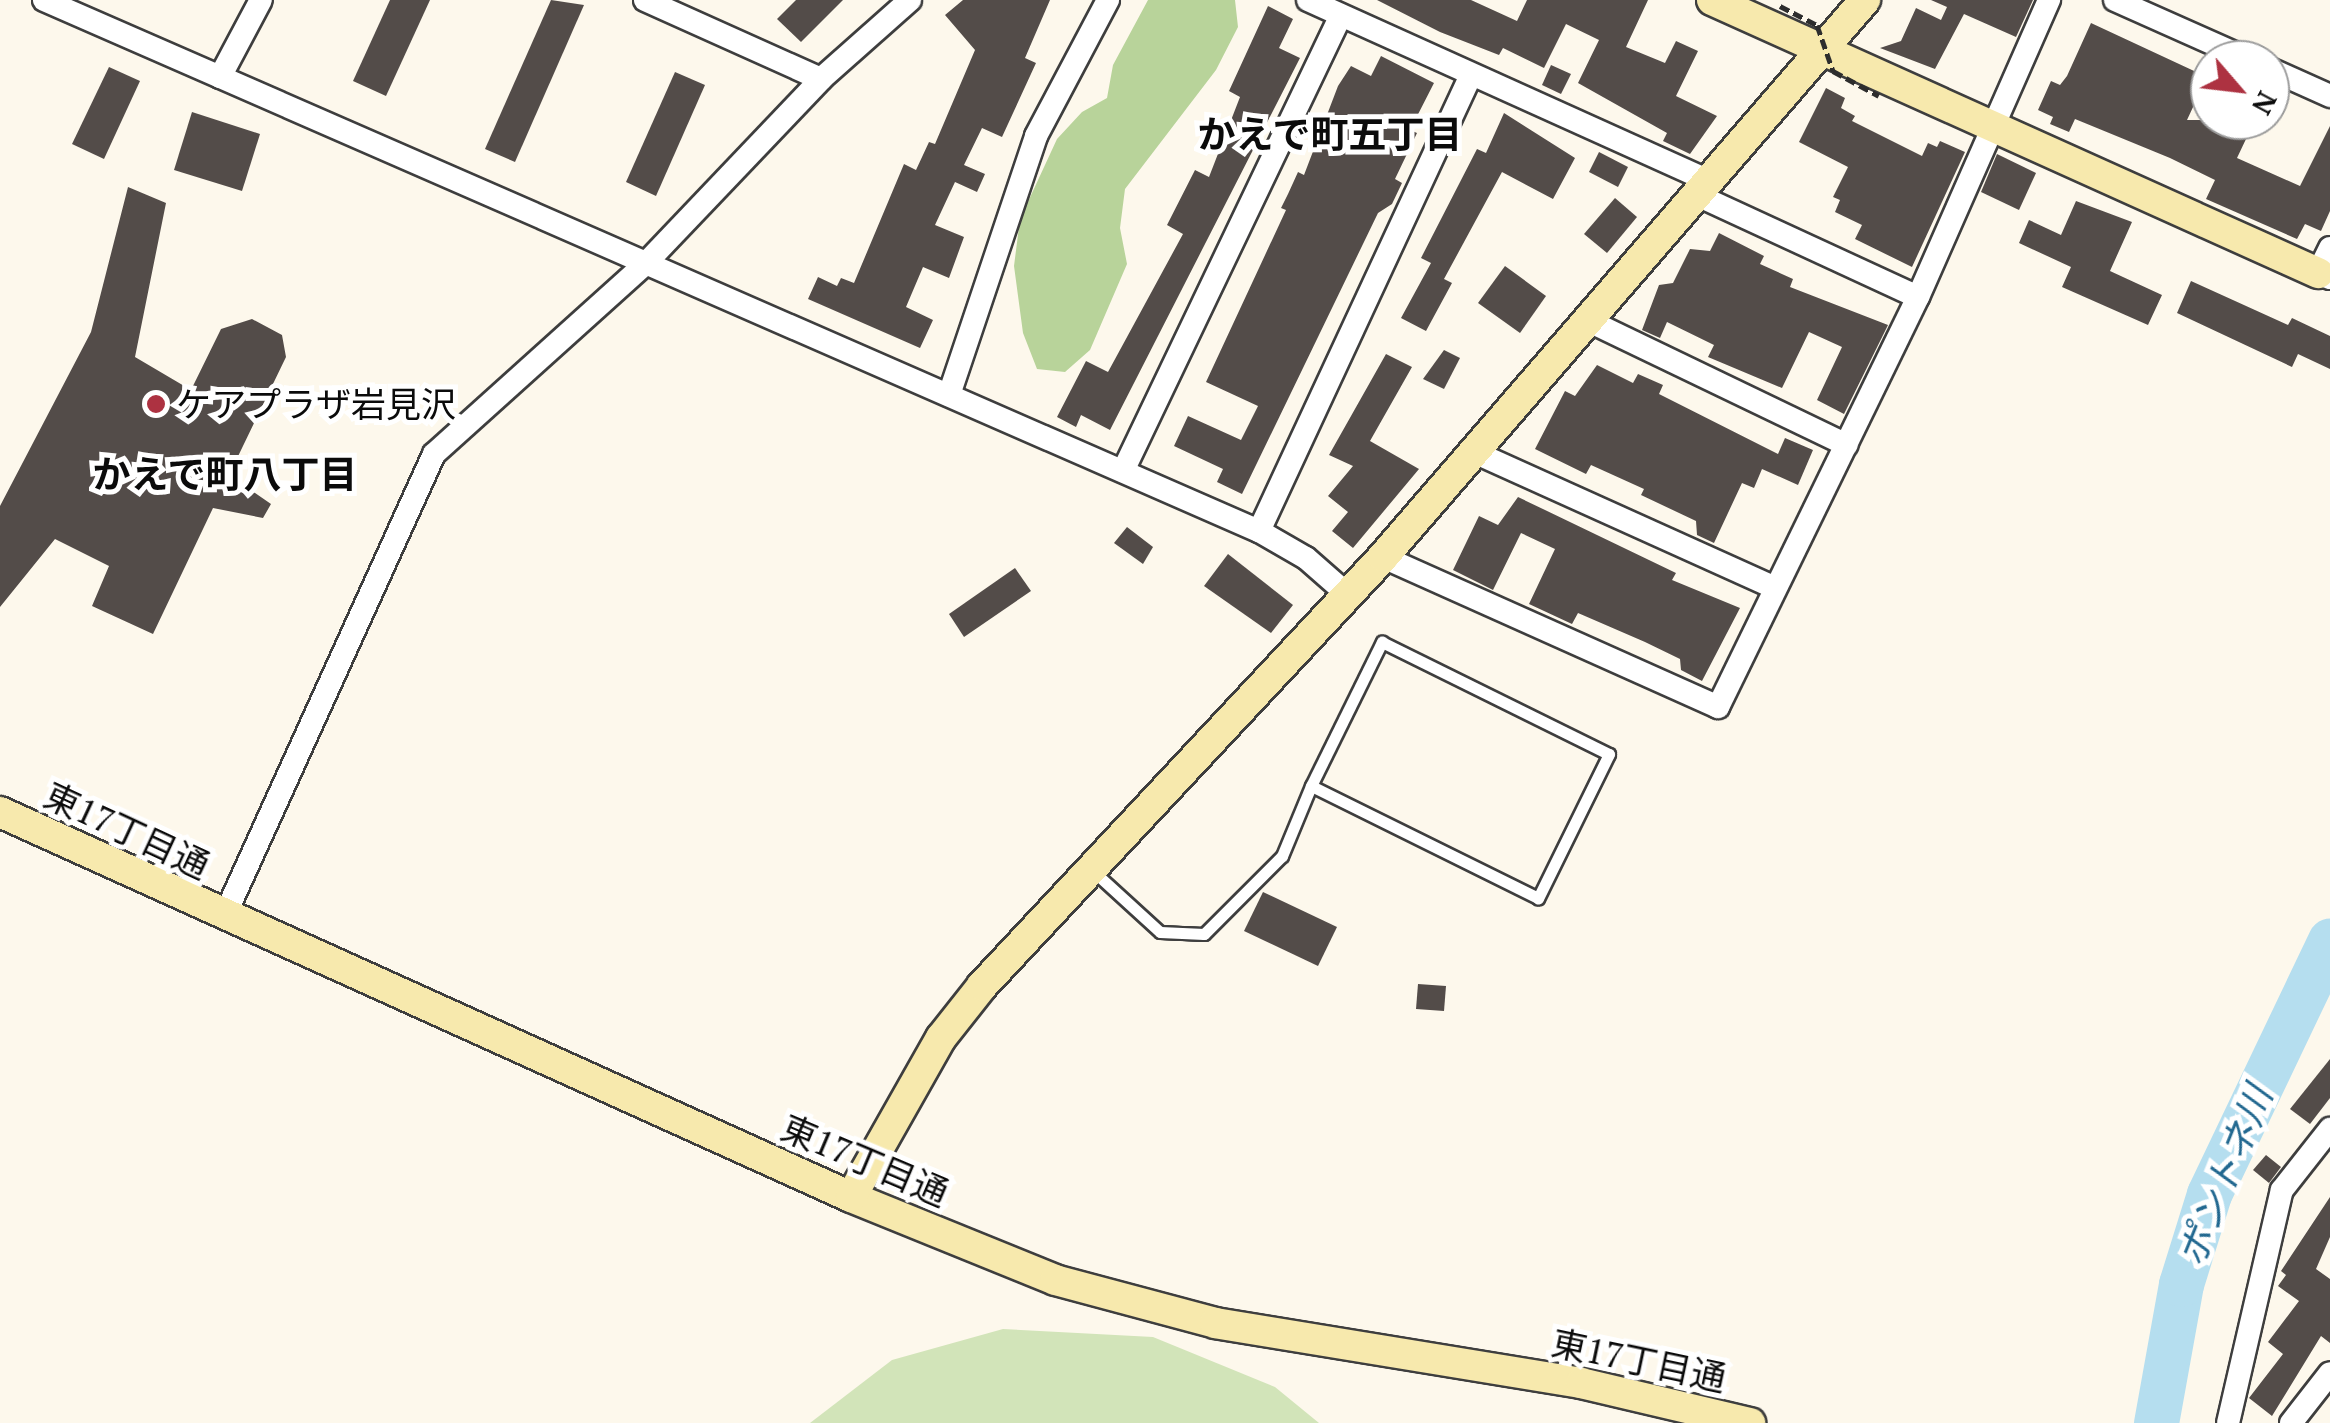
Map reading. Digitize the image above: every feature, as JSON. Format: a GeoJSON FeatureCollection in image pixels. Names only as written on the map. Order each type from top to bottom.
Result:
{"type":"FeatureCollection","features":[{"type":"Feature","properties":{"kind":"street"},"geometry":{"type":"LineString","coordinates":[[44,0],[1259,531],[1306,558],[1348,594]]}},
{"type":"Feature","properties":{"kind":"street"},"geometry":{"type":"LineString","coordinates":[[220,77],[260,0]]}},
{"type":"Feature","properties":{"kind":"street"},"geometry":{"type":"LineString","coordinates":[[645,0],[821,80]]}},
{"type":"Feature","properties":{"kind":"street"},"geometry":{"type":"LineString","coordinates":[[224,917],[434,454],[647,262],[821,80],[910,0]]}},
{"type":"Feature","properties":{"kind":"street"},"geometry":{"type":"LineString","coordinates":[[949,395],[1036,136],[1108,0]]}},
{"type":"Feature","properties":{"kind":"street"},"geometry":{"type":"LineString","coordinates":[[1308,0],[1703,188],[1918,297]]}},
{"type":"Feature","properties":{"kind":"street"},"geometry":{"type":"LineString","coordinates":[[1712,0],[1991,125],[2326,266]]}},
{"type":"Feature","properties":{"kind":"street"},"geometry":{"type":"LineString","coordinates":[[852,1197],[941,1038],[1088,866],[1383,556],[1866,0]]}},
{"type":"Feature","properties":{"kind":"street"},"geometry":{"type":"LineString","coordinates":[[1383,556],[1718,707],[1918,297],[2049,0]]}},
{"type":"Feature","properties":{"kind":"street"},"geometry":{"type":"LineString","coordinates":[[2116,0],[2205,40]]}},
{"type":"Feature","properties":{"kind":"street"},"geometry":{"type":"LineString","coordinates":[[1123,472],[1341,15]]}},
{"type":"Feature","properties":{"kind":"street"},"geometry":{"type":"LineString","coordinates":[[1259,531],[1471,76]]}},
{"type":"Feature","properties":{"kind":"street"},"geometry":{"type":"LineString","coordinates":[[2290,78],[2330,96]]}},
{"type":"Feature","properties":{"kind":"street"},"geometry":{"type":"LineString","coordinates":[[1588,320],[1847,445]]}},
{"type":"Feature","properties":{"kind":"street"},"geometry":{"type":"LineString","coordinates":[[1474,452],[1775,588]]}},
{"type":"Feature","properties":{"kind":"street","name":"東17丁目通"},"geometry":{"type":"LineString","coordinates":[[0,812],[224,917],[852,1197],[1056,1280],[1215,1323],[1581,1383],[1750,1423]]}},
{"type":"Feature","properties":{"kind":"street"},"geometry":{"type":"LineString","coordinates":[[2228,1423],[2282,1190],[2330,1129]]}},
{"type":"Feature","properties":{"kind":"street"},"geometry":{"type":"LineString","coordinates":[[2291,1423],[2330,1373]]}},
{"type":"Feature","properties":{"kind":"lane"},"geometry":{"type":"LineString","coordinates":[[1088,866],[1160,932],[1204,934],[1282,856],[1311,786],[1382,642],[1609,754],[1538,898],[1311,786]]}},
{"type":"Feature","properties":{"kind":"path"},"geometry":{"type":"LineString","coordinates":[[1780,6],[1817,25],[1833,71],[1879,96]]}},
{"type":"Feature","properties":{"kind":"green space"},"geometry":{"type":"Polygon","coordinates":[[[1148,0],[1235,0],[1238,27],[1216,70],[1125,189],[1120,228],[1127,264],[1090,350],[1065,372],[1037,369],[1023,333],[1014,266],[1020,219],[1057,139],[1082,112],[1107,98],[1113,65],[1148,0]]]}},
{"type":"Feature","properties":{"kind":"green space"},"geometry":{"type":"Polygon","coordinates":[[[1003,1329],[1153,1337],[1275,1387],[1319,1423],[810,1423],[892,1360],[1003,1329]]]}},
{"type":"Feature","properties":{"kind":"building"},"geometry":{"type":"Polygon","coordinates":[[[390,0],[430,0],[386,96],[353,81],[390,0]]]}},
{"type":"Feature","properties":{"kind":"building"},"geometry":{"type":"Polygon","coordinates":[[[551,0],[584,5],[515,162],[485,149],[551,0]]]}},
{"type":"Feature","properties":{"kind":"building"},"geometry":{"type":"Polygon","coordinates":[[[796,0],[843,0],[801,42],[777,19],[796,0]]]}},
{"type":"Feature","properties":{"kind":"building"},"geometry":{"type":"Polygon","coordinates":[[[963,0],[1050,0],[1025,58],[1036,63],[1002,137],[982,128],[964,165],[985,174],[977,192],[955,182],[935,225],[964,237],[949,278],[923,267],[906,307],[933,320],[920,348],[808,299],[818,277],[837,286],[841,278],[854,283],[904,164],[916,170],[929,142],[935,144],[975,50],[945,15],[963,0]]]}},
{"type":"Feature","properties":{"kind":"building"},"geometry":{"type":"Polygon","coordinates":[[[1377,0],[1471,0],[1517,21],[1527,0],[1648,0],[1626,47],[1665,63],[1676,41],[1698,51],[1676,96],[1717,116],[1690,154],[1663,141],[1667,133],[1578,83],[1599,40],[1566,24],[1544,68],[1503,48],[1499,55],[1440,32],[1377,0]]]}},
{"type":"Feature","properties":{"kind":"building"},"geometry":{"type":"Polygon","coordinates":[[[1931,0],[2033,0],[2016,37],[1964,14],[1935,69],[1880,48],[1901,41],[1916,8],[1941,20],[1947,7],[1931,0]]]}},
{"type":"Feature","properties":{"kind":"building"},"geometry":{"type":"Polygon","coordinates":[[[1268,6],[1293,19],[1279,48],[1300,58],[1110,430],[1081,415],[1076,427],[1057,417],[1086,361],[1108,372],[1183,234],[1167,225],[1195,170],[1209,177],[1240,97],[1229,91],[1268,6]]]}},
{"type":"Feature","properties":{"kind":"building"},"geometry":{"type":"Polygon","coordinates":[[[2091,23],[2190,69],[2190,140],[2246,140],[2237,158],[2300,186],[2330,126],[2330,211],[2321,231],[2305,224],[2297,239],[2206,199],[2215,180],[2170,158],[2075,119],[2069,132],[2050,124],[2053,117],[2038,110],[2051,81],[2060,85],[2091,23]]]}},
{"type":"Feature","properties":{"kind":"building"},"geometry":{"type":"Polygon","coordinates":[[[1381,56],[1434,83],[1410,130],[1417,133],[1395,179],[1402,183],[1392,204],[1378,213],[1242,494],[1217,482],[1223,469],[1174,446],[1188,416],[1241,440],[1258,406],[1206,382],[1286,210],[1281,208],[1298,172],[1304,175],[1338,86],[1351,66],[1371,76],[1381,56]]]}},
{"type":"Feature","properties":{"kind":"building"},"geometry":{"type":"Polygon","coordinates":[[[1551,65],[1571,74],[1561,94],[1542,85],[1551,65]]]}},
{"type":"Feature","properties":{"kind":"building"},"geometry":{"type":"Polygon","coordinates":[[[109,67],[140,81],[104,159],[72,144],[109,67]]]}},
{"type":"Feature","properties":{"kind":"building"},"geometry":{"type":"Polygon","coordinates":[[[675,72],[705,85],[656,196],[626,182],[675,72]]]}},
{"type":"Feature","properties":{"kind":"building"},"geometry":{"type":"Polygon","coordinates":[[[1826,88],[1845,98],[1841,108],[1855,116],[1852,121],[1922,156],[1928,143],[1937,147],[1940,141],[1965,152],[1912,267],[1855,239],[1862,225],[1835,212],[1840,200],[1833,197],[1848,167],[1799,142],[1826,88]]]}},
{"type":"Feature","properties":{"kind":"building"},"geometry":{"type":"Polygon","coordinates":[[[192,112],[260,134],[242,191],[174,170],[192,112]]]}},
{"type":"Feature","properties":{"kind":"building"},"geometry":{"type":"Polygon","coordinates":[[[1504,113],[1575,158],[1553,199],[1502,172],[1444,279],[1452,283],[1426,331],[1401,318],[1431,263],[1421,258],[1477,149],[1486,153],[1504,113]]]}},
{"type":"Feature","properties":{"kind":"building"},"geometry":{"type":"Polygon","coordinates":[[[1599,152],[1628,167],[1618,187],[1589,172],[1599,152]]]}},
{"type":"Feature","properties":{"kind":"building"},"geometry":{"type":"Polygon","coordinates":[[[1997,154],[2036,173],[2019,210],[1981,192],[1997,154]]]}},
{"type":"Feature","properties":{"kind":"building","name":"ケアプラザ岩見沢"},"geometry":{"type":"Polygon","coordinates":[[[128,187],[166,203],[135,357],[191,390],[221,329],[252,319],[282,335],[286,357],[229,475],[271,504],[263,518],[213,508],[153,634],[92,606],[109,566],[55,539],[0,607],[0,506],[91,332],[128,187]]]}},
{"type":"Feature","properties":{"kind":"building"},"geometry":{"type":"Polygon","coordinates":[[[1615,198],[1637,217],[1607,253],[1584,234],[1615,198]]]}},
{"type":"Feature","properties":{"kind":"building"},"geometry":{"type":"Polygon","coordinates":[[[2076,201],[2132,222],[2110,271],[2162,295],[2148,325],[2062,287],[2071,267],[2019,243],[2029,220],[2061,235],[2076,201]]]}},
{"type":"Feature","properties":{"kind":"building"},"geometry":{"type":"Polygon","coordinates":[[[1719,233],[1764,256],[1760,264],[1793,279],[1790,287],[1888,325],[1844,414],[1817,400],[1842,347],[1809,332],[1782,388],[1708,357],[1714,345],[1667,322],[1660,338],[1642,330],[1659,285],[1673,283],[1690,249],[1710,251],[1719,233]]]}},
{"type":"Feature","properties":{"kind":"building"},"geometry":{"type":"Polygon","coordinates":[[[1505,266],[1546,296],[1520,333],[1478,303],[1505,266]]]}},
{"type":"Feature","properties":{"kind":"building"},"geometry":{"type":"Polygon","coordinates":[[[2191,281],[2288,325],[2292,318],[2330,336],[2330,369],[2298,354],[2292,367],[2177,313],[2191,281]]]}},
{"type":"Feature","properties":{"kind":"building"},"geometry":{"type":"Polygon","coordinates":[[[1444,350],[1460,358],[1444,389],[1423,379],[1444,350]]]}},
{"type":"Feature","properties":{"kind":"building"},"geometry":{"type":"Polygon","coordinates":[[[1386,354],[1412,367],[1370,441],[1419,469],[1353,548],[1332,531],[1348,512],[1328,496],[1353,466],[1329,455],[1386,354]]]}},
{"type":"Feature","properties":{"kind":"building"},"geometry":{"type":"Polygon","coordinates":[[[1597,365],[1633,383],[1638,374],[1663,385],[1659,394],[1778,454],[1785,438],[1813,450],[1798,485],[1762,469],[1754,488],[1742,483],[1714,543],[1697,535],[1696,521],[1641,495],[1644,489],[1591,465],[1586,474],[1535,449],[1565,391],[1575,396],[1597,365]]]}},
{"type":"Feature","properties":{"kind":"building"},"geometry":{"type":"Polygon","coordinates":[[[1518,497],[1676,573],[1672,580],[1740,608],[1702,681],[1681,670],[1680,659],[1645,642],[1578,613],[1572,624],[1529,604],[1555,549],[1521,533],[1493,590],[1453,570],[1479,516],[1498,525],[1518,497]]]}},
{"type":"Feature","properties":{"kind":"building"},"geometry":{"type":"Polygon","coordinates":[[[1127,527],[1153,547],[1143,564],[1114,543],[1127,527]]]}},
{"type":"Feature","properties":{"kind":"building"},"geometry":{"type":"Polygon","coordinates":[[[1228,554],[1293,605],[1271,633],[1204,586],[1228,554]]]}},
{"type":"Feature","properties":{"kind":"building"},"geometry":{"type":"Polygon","coordinates":[[[1015,568],[1031,591],[964,637],[949,614],[1015,568]]]}},
{"type":"Feature","properties":{"kind":"building"},"geometry":{"type":"Polygon","coordinates":[[[1263,892],[1337,927],[1318,966],[1244,931],[1263,892]]]}},
{"type":"Feature","properties":{"kind":"building"},"geometry":{"type":"Polygon","coordinates":[[[1418,984],[1446,986],[1444,1011],[1416,1009],[1418,984]]]}},
{"type":"Feature","properties":{"kind":"building"},"geometry":{"type":"Polygon","coordinates":[[[2330,1059],[2330,1098],[2310,1124],[2290,1109],[2330,1059]]]}},
{"type":"Feature","properties":{"kind":"building"},"geometry":{"type":"Polygon","coordinates":[[[2266,1155],[2281,1167],[2269,1183],[2253,1170],[2266,1155]]]}},
{"type":"Feature","properties":{"kind":"building"},"geometry":{"type":"Polygon","coordinates":[[[2330,1197],[2330,1237],[2316,1269],[2330,1279],[2330,1343],[2321,1336],[2272,1416],[2249,1398],[2283,1354],[2268,1342],[2299,1301],[2278,1286],[2286,1275],[2281,1271],[2330,1197]]]}},
{"type":"Feature","properties":{"kind":"waterway","name":"ポントネ川"},"geometry":{"type":"LineString","coordinates":[[2156,1423],[2181,1284],[2209,1194],[2330,940]]}},
{"type":"Feature","properties":{"kind":"place","name":"ケアプラザ岩見沢"},"geometry":{"type":"Point","coordinates":[156,404]}},
{"type":"Feature","properties":{"kind":"district","name":"かえで町五丁目"},"geometry":{"type":"Point","coordinates":[1330,135]}},
{"type":"Feature","properties":{"kind":"district","name":"かえで町八丁目"},"geometry":{"type":"Point","coordinates":[225,475]}}]}
